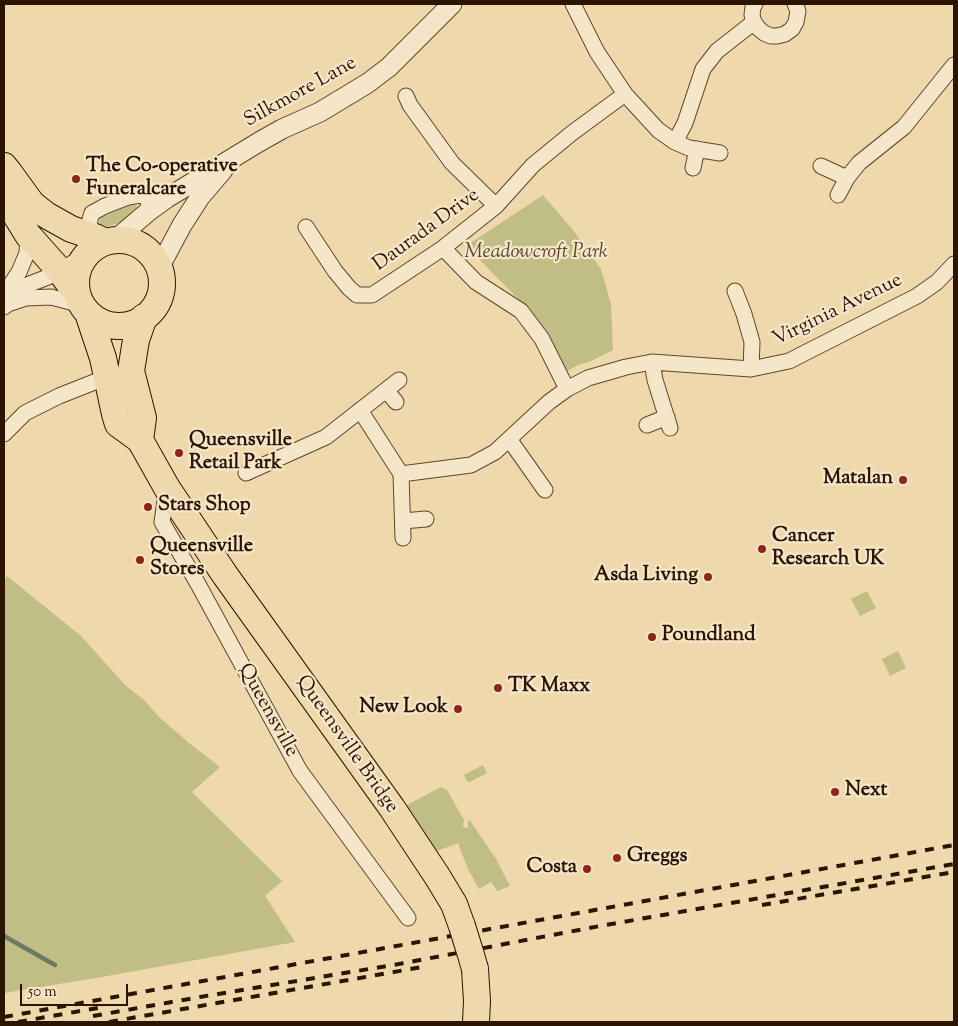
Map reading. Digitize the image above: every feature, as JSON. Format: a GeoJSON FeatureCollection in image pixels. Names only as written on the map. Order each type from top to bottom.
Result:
{"type":"FeatureCollection","features":[{"type":"Feature","properties":{"kind":"highway"},"geometry":{"type":"LineString","coordinates":[[4,166],[32,204],[46,216],[100,243],[125,240],[134,242],[149,252],[155,260],[162,277],[162,287],[155,306],[144,317],[129,324],[117,326],[95,318],[83,305],[60,271],[28,235],[4,196]]}},
{"type":"Feature","properties":{"kind":"highway"},"geometry":{"type":"LineString","coordinates":[[100,243],[79,266],[76,287],[102,358],[118,424],[140,440],[143,418],[130,371],[136,340],[144,317]]}},
{"type":"Feature","properties":{"kind":"highway","name":"Queensville Bridge"},"geometry":{"type":"LineString","coordinates":[[140,440],[167,488],[225,575],[392,808],[454,904],[474,970],[477,1001],[476,1022]]}},
{"type":"Feature","properties":{"kind":"street","name":"Silkmore Lane"},"geometry":{"type":"LineString","coordinates":[[100,243],[168,198],[259,142],[282,129],[320,112],[368,83],[390,67],[452,4]]}},
{"type":"Feature","properties":{"kind":"street"},"geometry":{"type":"LineString","coordinates":[[573,4],[597,52],[626,94],[658,130],[675,142],[689,148],[720,153]]}},
{"type":"Feature","properties":{"kind":"street"},"geometry":{"type":"LineString","coordinates":[[755,4],[752,14],[754,22],[764,33],[771,36],[785,34],[792,29],[796,22],[798,11],[795,4]]}},
{"type":"Feature","properties":{"kind":"street"},"geometry":{"type":"LineString","coordinates":[[675,142],[685,123],[703,69],[717,51],[754,22]]}},
{"type":"Feature","properties":{"kind":"street"},"geometry":{"type":"LineString","coordinates":[[838,195],[847,178],[860,163],[904,127],[954,65]]}},
{"type":"Feature","properties":{"kind":"street","name":"Daurada Drive"},"geometry":{"type":"LineString","coordinates":[[306,227],[335,271],[349,288],[357,295],[372,295],[443,248],[496,206],[532,165],[626,94]]}},
{"type":"Feature","properties":{"kind":"street"},"geometry":{"type":"LineString","coordinates":[[406,96],[410,105],[452,163],[496,206]]}},
{"type":"Feature","properties":{"kind":"street"},"geometry":{"type":"LineString","coordinates":[[693,168],[697,149]]}},
{"type":"Feature","properties":{"kind":"street","name":"Silkmore Lane"},"geometry":{"type":"LineString","coordinates":[[159,268],[182,225],[200,197],[234,158]]}},
{"type":"Feature","properties":{"kind":"street"},"geometry":{"type":"LineString","coordinates":[[821,166],[847,178]]}},
{"type":"Feature","properties":{"kind":"street"},"geometry":{"type":"LineString","coordinates":[[4,298],[60,271],[100,243],[89,223],[92,213],[104,206],[128,197],[141,195],[148,198],[149,211]]}},
{"type":"Feature","properties":{"kind":"street"},"geometry":{"type":"LineString","coordinates":[[4,298],[20,272],[27,253],[28,235]]}},
{"type":"Feature","properties":{"kind":"street"},"geometry":{"type":"LineString","coordinates":[[443,248],[476,282],[521,312],[542,339],[567,389]]}},
{"type":"Feature","properties":{"kind":"street","name":"Virginia Avenue"},"geometry":{"type":"LineString","coordinates":[[401,474],[471,464],[495,452],[548,402],[588,378],[652,362],[751,369],[789,361],[917,296],[937,282],[954,264]]}},
{"type":"Feature","properties":{"kind":"street"},"geometry":{"type":"LineString","coordinates":[[735,291],[752,342],[751,369]]}},
{"type":"Feature","properties":{"kind":"street"},"geometry":{"type":"LineString","coordinates":[[4,298],[8,304],[26,298],[51,297],[83,305]]}},
{"type":"Feature","properties":{"kind":"street"},"geometry":{"type":"LineString","coordinates":[[647,425],[669,422],[655,380],[652,362]]}},
{"type":"Feature","properties":{"kind":"street"},"geometry":{"type":"LineString","coordinates":[[4,434],[25,413],[59,396],[106,377]]}},
{"type":"Feature","properties":{"kind":"street"},"geometry":{"type":"LineString","coordinates":[[246,473],[326,437],[399,380]]}},
{"type":"Feature","properties":{"kind":"street"},"geometry":{"type":"LineString","coordinates":[[386,390],[396,402]]}},
{"type":"Feature","properties":{"kind":"street"},"geometry":{"type":"LineString","coordinates":[[360,410],[401,474],[403,538]]}},
{"type":"Feature","properties":{"kind":"street"},"geometry":{"type":"LineString","coordinates":[[509,439],[546,490]]}},
{"type":"Feature","properties":{"kind":"street","name":"Queensville"},"geometry":{"type":"LineString","coordinates":[[167,488],[162,522],[300,771],[408,918]]}},
{"type":"Feature","properties":{"kind":"street"},"geometry":{"type":"LineString","coordinates":[[403,521],[426,519]]}},
{"type":"Feature","properties":{"kind":"green space","name":"Meadowcroft Park"},"geometry":{"type":"Polygon","coordinates":[[[543,195],[573,230],[601,269],[611,304],[613,350],[567,371],[531,312],[466,246],[543,195]]]}},
{"type":"Feature","properties":{"kind":"green space"},"geometry":{"type":"Polygon","coordinates":[[[135,205],[138,211],[123,222],[105,227],[99,223],[100,218],[135,205]]]}},
{"type":"Feature","properties":{"kind":"green space"},"geometry":{"type":"Polygon","coordinates":[[[7,576],[81,636],[126,686],[144,700],[158,716],[189,743],[220,767],[192,792],[282,881],[265,896],[295,942],[4,993],[4,581],[7,576]]]}},
{"type":"Feature","properties":{"kind":"green space"},"geometry":{"type":"Polygon","coordinates":[[[867,591],[876,608],[860,616],[851,599],[867,591]]]}},
{"type":"Feature","properties":{"kind":"green space"},"geometry":{"type":"Polygon","coordinates":[[[898,651],[906,668],[890,676],[882,659],[898,651]]]}},
{"type":"Feature","properties":{"kind":"green space"},"geometry":{"type":"Polygon","coordinates":[[[483,765],[487,773],[470,782],[467,781],[464,775],[483,765]]]}},
{"type":"Feature","properties":{"kind":"green space"},"geometry":{"type":"Polygon","coordinates":[[[441,787],[447,790],[464,820],[463,827],[468,828],[468,820],[471,822],[496,859],[510,886],[497,891],[491,882],[479,889],[468,869],[459,843],[434,852],[405,806],[441,787]]]}},
{"type":"Feature","properties":{"kind":"waterway"},"geometry":{"type":"LineString","coordinates":[[4,936],[55,965]]}},
{"type":"Feature","properties":{"kind":"railway"},"geometry":{"type":"LineString","coordinates":[[4,1017],[954,845]]}},
{"type":"Feature","properties":{"kind":"railway"},"geometry":{"type":"LineString","coordinates":[[93,1016],[399,964],[600,926],[954,864]]}},
{"type":"Feature","properties":{"kind":"railway"},"geometry":{"type":"LineString","coordinates":[[762,905],[954,872]]}},
{"type":"Feature","properties":{"kind":"railway"},"geometry":{"type":"LineString","coordinates":[[109,1022],[428,966]]}},
{"type":"Feature","properties":{"kind":"railway"},"geometry":{"type":"LineString","coordinates":[[18,1022],[103,1007]]}},
{"type":"Feature","properties":{"kind":"place","name":"The Co-operative Funeralcare"},"geometry":{"type":"Point","coordinates":[76,179]}},
{"type":"Feature","properties":{"kind":"place","name":"Queensville Retail Park"},"geometry":{"type":"Point","coordinates":[179,453]}},
{"type":"Feature","properties":{"kind":"place","name":"Matalan"},"geometry":{"type":"Point","coordinates":[903,480]}},
{"type":"Feature","properties":{"kind":"place","name":"Stars Shop"},"geometry":{"type":"Point","coordinates":[148,507]}},
{"type":"Feature","properties":{"kind":"place","name":"Cancer Research UK"},"geometry":{"type":"Point","coordinates":[762,549]}},
{"type":"Feature","properties":{"kind":"place","name":"Queensville Stores"},"geometry":{"type":"Point","coordinates":[140,560]}},
{"type":"Feature","properties":{"kind":"place","name":"Asda Living"},"geometry":{"type":"Point","coordinates":[708,577]}},
{"type":"Feature","properties":{"kind":"place","name":"Poundland"},"geometry":{"type":"Point","coordinates":[652,637]}},
{"type":"Feature","properties":{"kind":"place","name":"TK Maxx"},"geometry":{"type":"Point","coordinates":[498,688]}},
{"type":"Feature","properties":{"kind":"place","name":"New Look"},"geometry":{"type":"Point","coordinates":[458,709]}},
{"type":"Feature","properties":{"kind":"place","name":"Next"},"geometry":{"type":"Point","coordinates":[835,792]}},
{"type":"Feature","properties":{"kind":"place","name":"Greggs"},"geometry":{"type":"Point","coordinates":[617,858]}},
{"type":"Feature","properties":{"kind":"place","name":"Costa"},"geometry":{"type":"Point","coordinates":[587,869]}}]}
